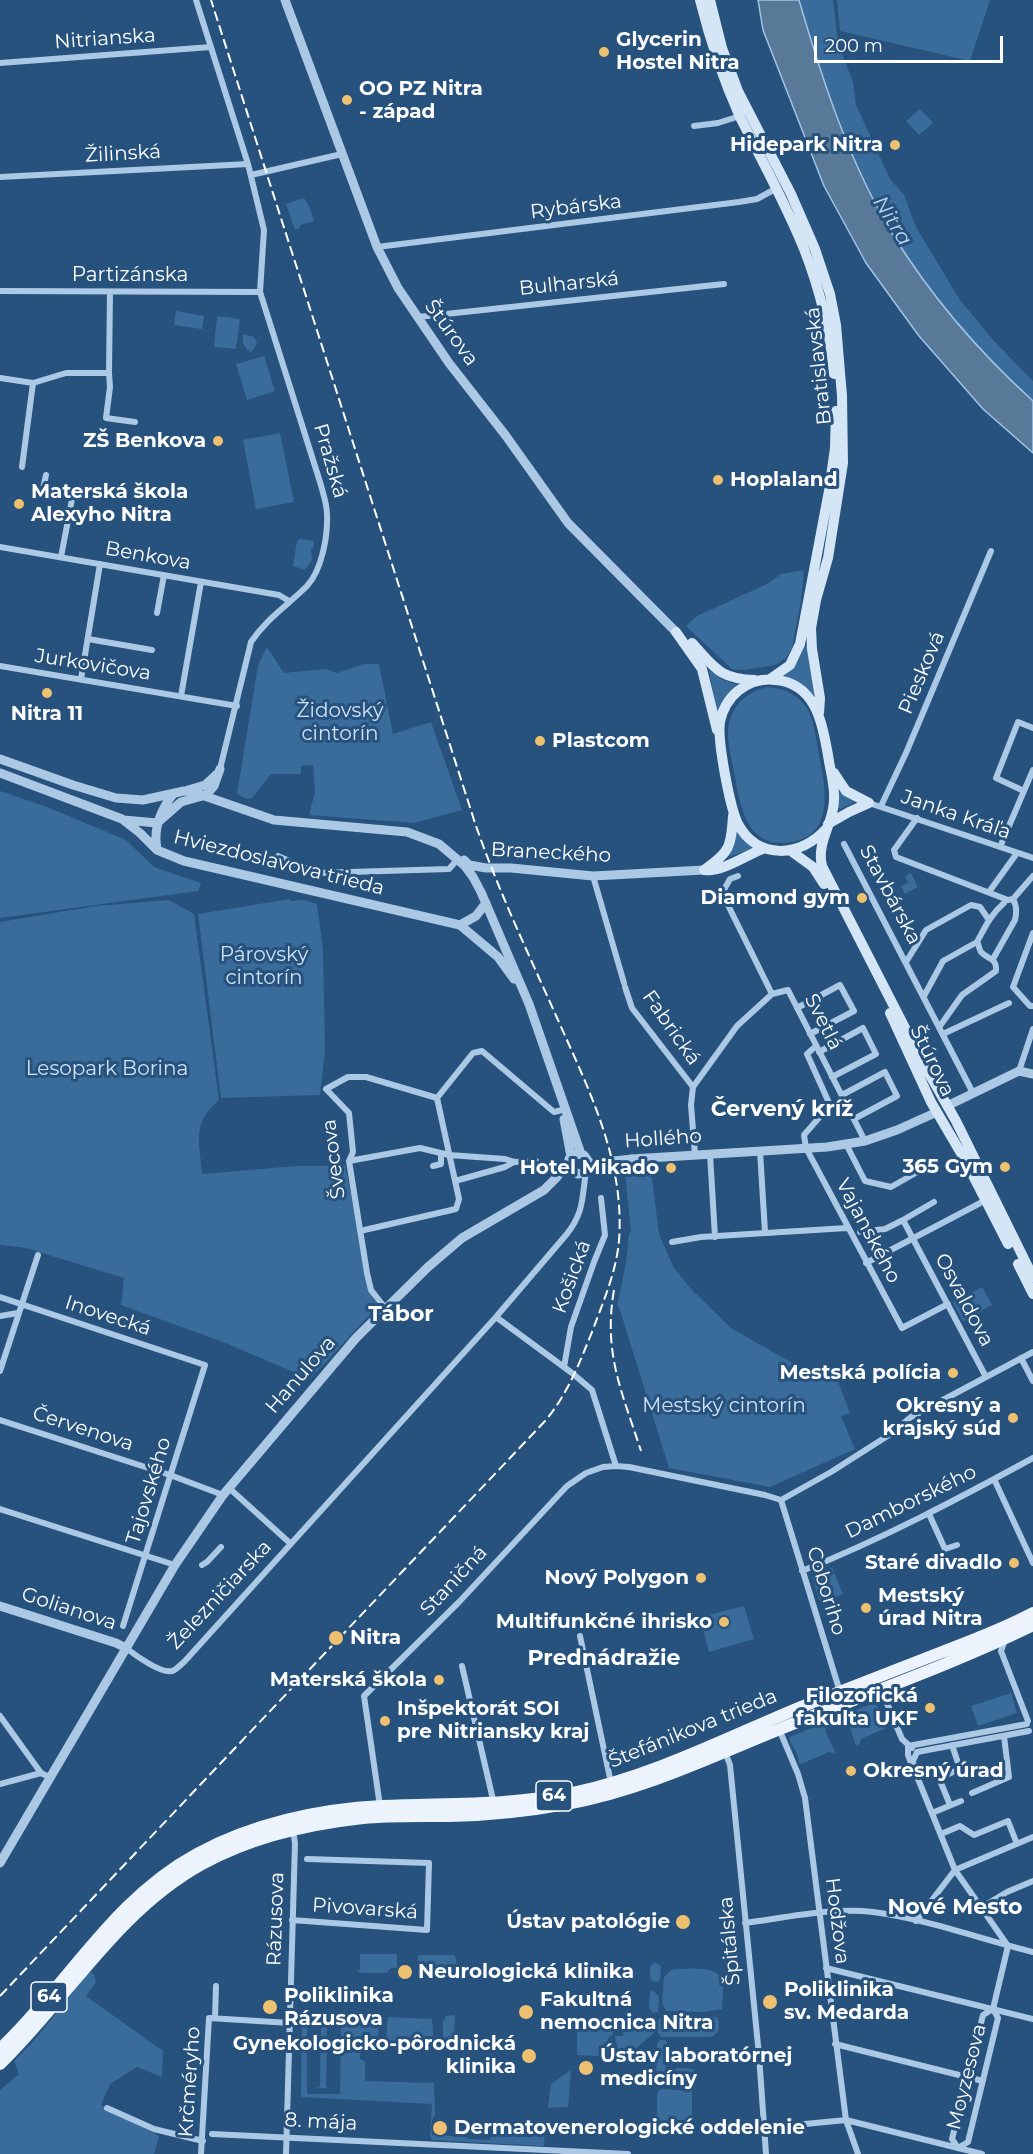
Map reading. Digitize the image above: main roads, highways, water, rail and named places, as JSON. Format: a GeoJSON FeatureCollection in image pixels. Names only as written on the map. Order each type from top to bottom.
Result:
{"type":"FeatureCollection","features":[{"type":"Feature","properties":{"kind":"main road","name":"Bratislavská"},"geometry":{"type":"LineString","coordinates":[[700,0],[716,58],[816,267],[832,360],[836,419],[833,467],[798,652],[790,665],[770,679]]}},
{"type":"Feature","properties":{"kind":"main road","name":"Bratislavská"},"geometry":{"type":"LineString","coordinates":[[710,0],[744,114],[791,194],[836,325],[843,408],[843,463],[833,528],[811,628],[820,698],[819,714]]}},
{"type":"Feature","properties":{"kind":"main road"},"geometry":{"type":"LineString","coordinates":[[780,173],[777,188],[791,194]]}},
{"type":"Feature","properties":{"kind":"main road"},"geometry":{"type":"LineString","coordinates":[[833,467],[838,478],[831,523],[833,528]]}},
{"type":"Feature","properties":{"kind":"main road"},"geometry":{"type":"LineString","coordinates":[[719,736],[702,669],[676,632],[691,642],[723,674],[735,679],[758,680]]}},
{"type":"Feature","properties":{"kind":"main road","name":"Štúrova"},"geometry":{"type":"LineString","coordinates":[[1033,1277],[822,866],[820,854],[835,799],[819,714],[809,696],[800,689],[787,682],[770,679],[758,680],[739,690],[727,703],[720,721],[719,736],[734,813],[745,834],[765,848],[791,851],[818,874],[887,1008],[920,1081],[986,1200],[1033,1294]]}},
{"type":"Feature","properties":{"kind":"main road"},"geometry":{"type":"LineString","coordinates":[[791,851],[813,842],[827,827],[849,812],[869,803],[846,791],[830,767]]}},
{"type":"Feature","properties":{"kind":"main road"},"geometry":{"type":"LineString","coordinates":[[734,813],[731,840],[725,854],[704,870],[722,868],[765,848]]}},
{"type":"Feature","properties":{"kind":"main road"},"geometry":{"type":"LineString","coordinates":[[748,854],[806,862]]}},
{"type":"Feature","properties":{"kind":"main road"},"geometry":{"type":"LineString","coordinates":[[937,1112],[947,1106]]}},
{"type":"Feature","properties":{"kind":"main road","name":"Štefánikova trieda"},"geometry":{"type":"LineString","coordinates":[[879,1684],[1033,1613]]}},
{"type":"Feature","properties":{"kind":"main road","name":"Štefánikova trieda"},"geometry":{"type":"LineString","coordinates":[[723,1747],[842,1698],[987,1646],[1033,1625]]}},
{"type":"Feature","properties":{"kind":"main road","name":"Štefánikova trieda"},"geometry":{"type":"LineString","coordinates":[[292,1825],[327,1811],[494,1809],[545,1798],[612,1788],[665,1765],[779,1729],[842,1698]]}},
{"type":"Feature","properties":{"kind":"main road","name":"64"},"geometry":{"type":"LineString","coordinates":[[0,2049],[36,2013],[119,1913],[152,1883],[174,1867],[224,1841],[292,1825]]}},
{"type":"Feature","properties":{"kind":"main road","name":"64"},"geometry":{"type":"LineString","coordinates":[[0,2064],[27,2038],[124,1924],[157,1893],[178,1878],[228,1851],[292,1825]]}},
{"type":"Feature","properties":{"kind":"railway"},"geometry":{"type":"LineString","coordinates":[[0,1996],[546,1420],[567,1389],[578,1367],[605,1298],[619,1241],[619,1211],[611,1154],[593,1100],[504,898],[475,823],[211,0]]}},
{"type":"Feature","properties":{"kind":"railway"},"geometry":{"type":"LineString","coordinates":[[614,1290],[611,1333],[616,1372],[641,1451]]}},
{"type":"Feature","properties":{"kind":"place","name":"Glycerin Hostel Nitra"},"geometry":{"type":"Point","coordinates":[604,52]}},
{"type":"Feature","properties":{"kind":"place","name":"OO PZ Nitra - západ"},"geometry":{"type":"Point","coordinates":[347,100]}},
{"type":"Feature","properties":{"kind":"place","name":"Hidepark Nitra"},"geometry":{"type":"Point","coordinates":[895,145]}},
{"type":"Feature","properties":{"kind":"place","name":"ZŠ Benkova"},"geometry":{"type":"Point","coordinates":[218,441]}},
{"type":"Feature","properties":{"kind":"place","name":"Hoplaland"},"geometry":{"type":"Point","coordinates":[718,480]}},
{"type":"Feature","properties":{"kind":"place","name":"Materská škola Alexyho Nitra"},"geometry":{"type":"Point","coordinates":[19,504]}},
{"type":"Feature","properties":{"kind":"place","name":"Nitra 11"},"geometry":{"type":"Point","coordinates":[47,693]}},
{"type":"Feature","properties":{"kind":"place","name":"Plastcom"},"geometry":{"type":"Point","coordinates":[540,741]}},
{"type":"Feature","properties":{"kind":"place","name":"Diamond gym"},"geometry":{"type":"Point","coordinates":[862,898]}},
{"type":"Feature","properties":{"kind":"place","name":"365 Gym"},"geometry":{"type":"Point","coordinates":[1005,1167]}},
{"type":"Feature","properties":{"kind":"place","name":"Hotel Mikado"},"geometry":{"type":"Point","coordinates":[671,1168]}},
{"type":"Feature","properties":{"kind":"place","name":"Mestská polícia"},"geometry":{"type":"Point","coordinates":[953,1373]}},
{"type":"Feature","properties":{"kind":"place","name":"Okresný a krajský súd"},"geometry":{"type":"Point","coordinates":[1013,1418]}},
{"type":"Feature","properties":{"kind":"place","name":"Staré divadlo"},"geometry":{"type":"Point","coordinates":[1014,1563]}},
{"type":"Feature","properties":{"kind":"place","name":"Nový Polygon"},"geometry":{"type":"Point","coordinates":[701,1578]}},
{"type":"Feature","properties":{"kind":"place","name":"Mestský úrad Nitra"},"geometry":{"type":"Point","coordinates":[866,1608]}},
{"type":"Feature","properties":{"kind":"place","name":"Multifunkčné ihrisko"},"geometry":{"type":"Point","coordinates":[724,1622]}},
{"type":"Feature","properties":{"kind":"place","name":"Nitra"},"geometry":{"type":"Point","coordinates":[336,1638]}},
{"type":"Feature","properties":{"kind":"place","name":"Materská škola"},"geometry":{"type":"Point","coordinates":[439,1680]}},
{"type":"Feature","properties":{"kind":"place","name":"Filozofická fakulta UKF"},"geometry":{"type":"Point","coordinates":[930,1708]}},
{"type":"Feature","properties":{"kind":"place","name":"Inšpektorát SOI pre Nitriansky kraj"},"geometry":{"type":"Point","coordinates":[385,1721]}},
{"type":"Feature","properties":{"kind":"place","name":"Okresný úrad"},"geometry":{"type":"Point","coordinates":[851,1771]}},
{"type":"Feature","properties":{"kind":"place","name":"Ústav patológie"},"geometry":{"type":"Point","coordinates":[683,1922]}},
{"type":"Feature","properties":{"kind":"place","name":"Neurologická klinika"},"geometry":{"type":"Point","coordinates":[405,1972]}},
{"type":"Feature","properties":{"kind":"place","name":"Poliklinika sv. Medarda"},"geometry":{"type":"Point","coordinates":[770,2002]}},
{"type":"Feature","properties":{"kind":"place","name":"Poliklinika Rázusova"},"geometry":{"type":"Point","coordinates":[270,2007]}},
{"type":"Feature","properties":{"kind":"place","name":"Fakultná nemocnica Nitra"},"geometry":{"type":"Point","coordinates":[526,2012]}},
{"type":"Feature","properties":{"kind":"place","name":"Gynekologicko-pôrodnická klinika"},"geometry":{"type":"Point","coordinates":[529,2056]}},
{"type":"Feature","properties":{"kind":"place","name":"Ústav laboratórnej medicíny"},"geometry":{"type":"Point","coordinates":[586,2068]}},
{"type":"Feature","properties":{"kind":"place","name":"Dermatovenerologické oddelenie"},"geometry":{"type":"Point","coordinates":[440,2128]}},
{"type":"Feature","properties":{"kind":"district","name":"Červený kríž"},"geometry":{"type":"Point","coordinates":[782,1110]}},
{"type":"Feature","properties":{"kind":"district","name":"Tábor"},"geometry":{"type":"Point","coordinates":[401,1315]}},
{"type":"Feature","properties":{"kind":"district","name":"Prednádražie"},"geometry":{"type":"Point","coordinates":[604,1659]}},
{"type":"Feature","properties":{"kind":"district","name":"Nové Mesto"},"geometry":{"type":"Point","coordinates":[955,1908]}},
{"type":"Feature","properties":{"kind":"park label","name":"Židovský cintorín"},"geometry":{"type":"Point","coordinates":[340,722]}},
{"type":"Feature","properties":{"kind":"park label","name":"Párovský cintorín"},"geometry":{"type":"Point","coordinates":[264,966]}},
{"type":"Feature","properties":{"kind":"park label","name":"Lesopark Borina"},"geometry":{"type":"Point","coordinates":[107,1069]}},
{"type":"Feature","properties":{"kind":"park label","name":"Mestský cintorín"},"geometry":{"type":"Point","coordinates":[724,1406]}}]}
